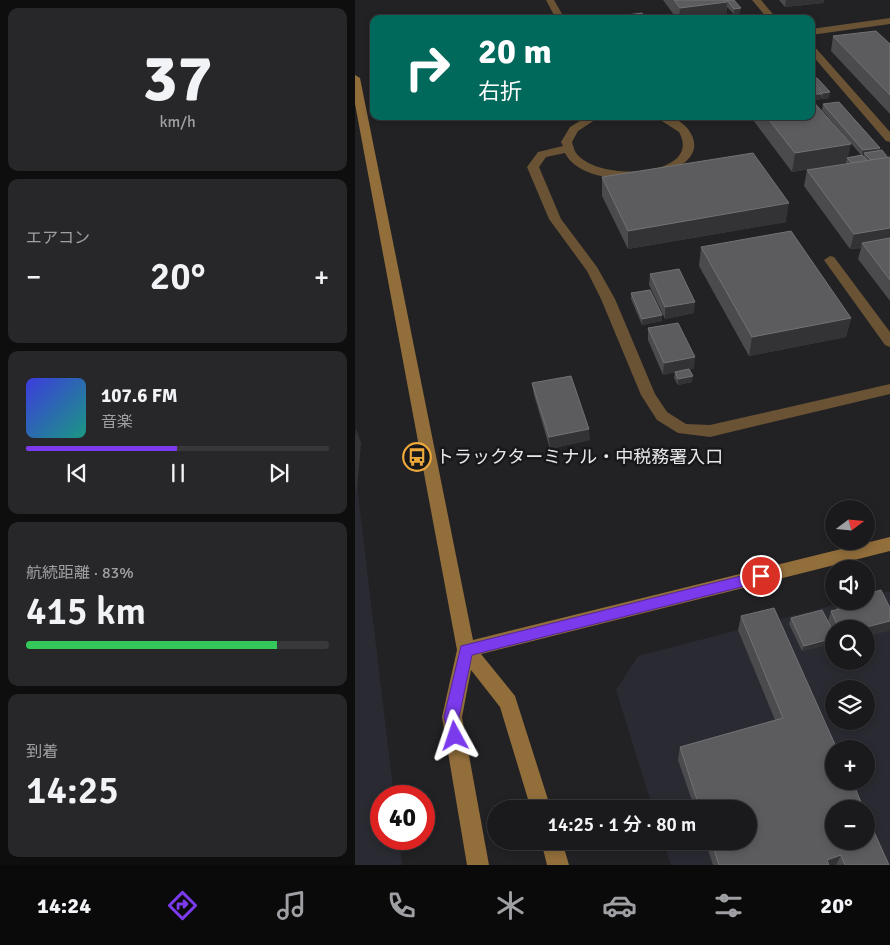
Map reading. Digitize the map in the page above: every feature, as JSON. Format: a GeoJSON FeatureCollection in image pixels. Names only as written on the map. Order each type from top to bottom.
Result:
{"type":"FeatureCollection","features":[{"type":"Feature","properties":{"kind":"street"},"geometry":{"type":"LineString","coordinates":[[355,78],[466,650],[452,717],[478,865]]}},
{"type":"Feature","properties":{"kind":"street"},"geometry":{"type":"LineString","coordinates":[[466,650],[890,544]]}},
{"type":"Feature","properties":{"kind":"street"},"geometry":{"type":"LineString","coordinates":[[466,650],[509,702],[538,800]]}},
{"type":"Feature","properties":{"kind":"street"},"geometry":{"type":"LineString","coordinates":[[554,850],[558,865]]}},
{"type":"Feature","properties":{"kind":"lane"},"geometry":{"type":"LineString","coordinates":[[550,0],[559,15]]}},
{"type":"Feature","properties":{"kind":"lane"},"geometry":{"type":"LineString","coordinates":[[755,0],[769,15]]}},
{"type":"Feature","properties":{"kind":"lane"},"geometry":{"type":"LineString","coordinates":[[815,31],[890,21]]}},
{"type":"Feature","properties":{"kind":"lane"},"geometry":{"type":"LineString","coordinates":[[815,53],[890,139]]}},
{"type":"Feature","properties":{"kind":"lane"},"geometry":{"type":"LineString","coordinates":[[587,120],[573,129],[568,139],[568,149],[575,160],[588,168],[606,174],[627,177],[648,175],[667,169],[681,161],[688,150],[689,140],[683,129],[669,120]]}},
{"type":"Feature","properties":{"kind":"lane"},"geometry":{"type":"LineString","coordinates":[[568,149],[543,154],[536,158],[533,167],[555,219],[593,270],[608,299],[648,395],[661,416],[683,428],[710,431],[890,389]]}},
{"type":"Feature","properties":{"kind":"lane"},"geometry":{"type":"LineString","coordinates":[[831,260],[890,342]]}},
{"type":"Feature","properties":{"kind":"shaded area"},"geometry":{"type":"Polygon","coordinates":[[[355,469],[393,785],[370,785],[370,850],[400,850],[402,865],[355,865],[355,469]]]}},
{"type":"Feature","properties":{"kind":"shaded area"},"geometry":{"type":"Polygon","coordinates":[[[890,591],[890,865],[671,865],[666,850],[757,850],[757,800],[650,800],[616,690],[638,656],[825,607],[825,610],[875,610],[875,595],[890,591]]]}},
{"type":"Feature","properties":{"kind":"building"},"geometry":{"type":"Polygon","coordinates":[[[674,0],[726,0],[727,2],[680,8],[674,0]]]}},
{"type":"Feature","properties":{"kind":"building"},"geometry":{"type":"Polygon","coordinates":[[[727,0],[734,0],[741,8],[734,9],[727,0]]]}},
{"type":"Feature","properties":{"kind":"building"},"geometry":{"type":"Polygon","coordinates":[[[642,13],[643,15],[627,15],[642,13]]]}},
{"type":"Feature","properties":{"kind":"building"},"geometry":{"type":"Polygon","coordinates":[[[876,31],[890,44],[890,95],[833,36],[876,31]]]}},
{"type":"Feature","properties":{"kind":"building"},"geometry":{"type":"Polygon","coordinates":[[[815,78],[817,78],[830,92],[823,93],[815,84],[815,78]]]}},
{"type":"Feature","properties":{"kind":"building"},"geometry":{"type":"Polygon","coordinates":[[[815,86],[822,94],[815,94],[815,86]]]}},
{"type":"Feature","properties":{"kind":"building"},"geometry":{"type":"Polygon","coordinates":[[[839,102],[880,148],[863,150],[823,104],[839,102]]]}},
{"type":"Feature","properties":{"kind":"building"},"geometry":{"type":"Polygon","coordinates":[[[815,104],[851,144],[795,153],[769,120],[815,120],[815,104]]]}},
{"type":"Feature","properties":{"kind":"building"},"geometry":{"type":"Polygon","coordinates":[[[882,150],[888,158],[871,160],[864,153],[882,150]]]}},
{"type":"Feature","properties":{"kind":"building"},"geometry":{"type":"Polygon","coordinates":[[[753,153],[789,203],[628,231],[602,177],[753,153]]]}},
{"type":"Feature","properties":{"kind":"building"},"geometry":{"type":"Polygon","coordinates":[[[862,155],[868,161],[852,163],[847,158],[862,155]]]}},
{"type":"Feature","properties":{"kind":"building"},"geometry":{"type":"Polygon","coordinates":[[[890,157],[890,228],[854,234],[807,170],[890,157]]]}},
{"type":"Feature","properties":{"kind":"building"},"geometry":{"type":"Polygon","coordinates":[[[791,231],[851,318],[752,337],[701,247],[791,231]]]}},
{"type":"Feature","properties":{"kind":"building"},"geometry":{"type":"Polygon","coordinates":[[[890,238],[890,280],[862,243],[890,238]]]}},
{"type":"Feature","properties":{"kind":"building"},"geometry":{"type":"Polygon","coordinates":[[[679,269],[695,302],[665,307],[650,274],[679,269]]]}},
{"type":"Feature","properties":{"kind":"building"},"geometry":{"type":"Polygon","coordinates":[[[650,290],[662,315],[642,319],[631,293],[650,290]]]}},
{"type":"Feature","properties":{"kind":"building"},"geometry":{"type":"Polygon","coordinates":[[[678,323],[695,357],[664,363],[648,328],[678,323]]]}},
{"type":"Feature","properties":{"kind":"building"},"geometry":{"type":"Polygon","coordinates":[[[689,369],[693,376],[678,379],[675,372],[689,369]]]}},
{"type":"Feature","properties":{"kind":"building"},"geometry":{"type":"Polygon","coordinates":[[[571,376],[589,429],[549,437],[532,383],[571,376]]]}},
{"type":"Feature","properties":{"kind":"building"},"geometry":{"type":"Polygon","coordinates":[[[881,590],[890,608],[890,621],[875,625],[875,620],[835,620],[831,611],[875,610],[875,592],[881,590]]]}},
{"type":"Feature","properties":{"kind":"building"},"geometry":{"type":"Polygon","coordinates":[[[774,608],[825,722],[825,730],[829,730],[833,740],[825,740],[825,790],[856,790],[860,800],[825,800],[825,850],[875,850],[875,834],[889,865],[845,865],[841,855],[827,860],[829,865],[719,865],[714,850],[757,850],[757,800],[697,800],[680,747],[783,718],[741,616],[774,608]]]}},
{"type":"Feature","properties":{"kind":"building"},"geometry":{"type":"Polygon","coordinates":[[[822,610],[827,620],[825,620],[825,640],[804,646],[791,618],[822,610]]]}},
{"type":"Feature","properties":{"kind":"place","name":"トラックターミナル・中税務署入口"},"geometry":{"type":"Point","coordinates":[417,457]}},
{"type":"Feature","properties":{"kind":"route"},"geometry":{"type":"LineString","coordinates":[[455,736],[452,717],[466,650],[761,576]]}}]}
